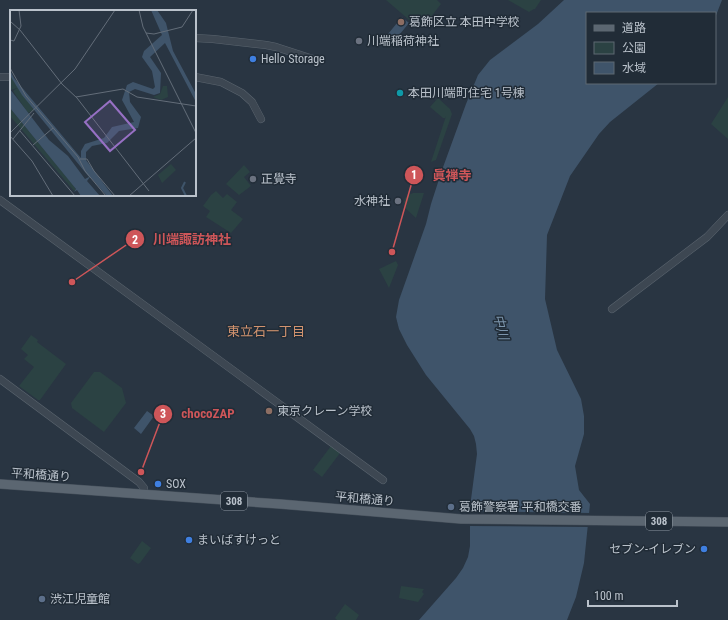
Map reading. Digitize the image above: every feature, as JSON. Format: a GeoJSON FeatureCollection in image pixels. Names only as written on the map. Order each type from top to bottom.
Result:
{"type":"FeatureCollection","features":[{"type":"Feature","properties":{"kind":"main road","name":"平和橋通り"},"geometry":{"type":"LineString","coordinates":[[0,484],[280,504],[461,519],[728,522]]}},
{"type":"Feature","properties":{"kind":"street"},"geometry":{"type":"LineString","coordinates":[[196,38],[266,45],[313,59]]}},
{"type":"Feature","properties":{"kind":"street"},"geometry":{"type":"LineString","coordinates":[[196,77],[221,82],[242,93],[252,102],[261,119]]}},
{"type":"Feature","properties":{"kind":"street"},"geometry":{"type":"LineString","coordinates":[[0,200],[383,480]]}},
{"type":"Feature","properties":{"kind":"street"},"geometry":{"type":"LineString","coordinates":[[612,308],[707,238],[728,215]]}},
{"type":"Feature","properties":{"kind":"street"},"geometry":{"type":"LineString","coordinates":[[0,379],[139,482],[144,488],[144,495]]}},
{"type":"Feature","properties":{"kind":"green space"},"geometry":{"type":"Polygon","coordinates":[[[386,0],[437,0],[441,4],[423,27],[417,21],[414,24],[386,0]]]}},
{"type":"Feature","properties":{"kind":"green space"},"geometry":{"type":"Polygon","coordinates":[[[508,0],[541,0],[535,9],[529,12],[508,0]]]}},
{"type":"Feature","properties":{"kind":"green space"},"geometry":{"type":"Polygon","coordinates":[[[728,97],[728,139],[711,124],[728,97]]]}},
{"type":"Feature","properties":{"kind":"green space"},"geometry":{"type":"Polygon","coordinates":[[[438,98],[450,109],[452,114],[436,160],[431,162],[446,116],[443,118],[430,107],[438,98]]]}},
{"type":"Feature","properties":{"kind":"green space"},"geometry":{"type":"Polygon","coordinates":[[[244,165],[250,172],[244,177],[251,186],[239,195],[226,184],[244,165]]]}},
{"type":"Feature","properties":{"kind":"green space"},"geometry":{"type":"Polygon","coordinates":[[[216,191],[223,198],[227,194],[237,202],[231,210],[243,219],[231,233],[206,217],[210,211],[203,206],[216,191]]]}},
{"type":"Feature","properties":{"kind":"green space"},"geometry":{"type":"Polygon","coordinates":[[[413,193],[424,193],[416,218],[405,208],[404,202],[407,196],[413,193]]]}},
{"type":"Feature","properties":{"kind":"green space"},"geometry":{"type":"Polygon","coordinates":[[[396,261],[398,265],[389,288],[379,269],[396,261]]]}},
{"type":"Feature","properties":{"kind":"green space"},"geometry":{"type":"Polygon","coordinates":[[[31,335],[38,340],[37,342],[66,364],[40,400],[19,386],[34,367],[24,359],[28,355],[21,349],[31,335]]]}},
{"type":"Feature","properties":{"kind":"green space"},"geometry":{"type":"Polygon","coordinates":[[[94,372],[100,372],[122,388],[126,403],[104,432],[72,408],[71,403],[94,372]]]}},
{"type":"Feature","properties":{"kind":"green space"},"geometry":{"type":"Polygon","coordinates":[[[331,446],[340,453],[322,477],[313,470],[331,446]]]}},
{"type":"Feature","properties":{"kind":"green space"},"geometry":{"type":"Polygon","coordinates":[[[142,541],[151,548],[138,564],[130,558],[142,541]]]}},
{"type":"Feature","properties":{"kind":"green space"},"geometry":{"type":"Polygon","coordinates":[[[401,586],[424,589],[422,592],[424,594],[418,602],[399,598],[401,586]]]}},
{"type":"Feature","properties":{"kind":"green space"},"geometry":{"type":"Polygon","coordinates":[[[345,604],[359,615],[356,620],[337,620],[335,618],[345,604]]]}},
{"type":"Feature","properties":{"kind":"water","name":"中川"},"geometry":{"type":"Polygon","coordinates":[[[564,0],[722,0],[716,15],[716,12],[586,12],[586,84],[658,84],[610,122],[599,134],[570,176],[547,235],[545,299],[557,350],[581,399],[584,416],[584,434],[575,466],[579,490],[590,504],[584,563],[576,597],[567,620],[419,620],[456,578],[468,557],[470,546],[470,507],[477,454],[474,436],[470,429],[426,375],[407,345],[399,329],[396,317],[399,300],[426,224],[442,170],[478,75],[490,60],[538,24],[564,0]]]}},
{"type":"Feature","properties":{"kind":"water"},"geometry":{"type":"Polygon","coordinates":[[[402,17],[409,23],[395,40],[388,34],[402,17]]]}},
{"type":"Feature","properties":{"kind":"water"},"geometry":{"type":"Polygon","coordinates":[[[147,411],[154,416],[141,434],[134,428],[147,411]]]}},
{"type":"Feature","properties":{"kind":"pier"},"geometry":{"type":"Polygon","coordinates":[[[469,511],[590,513],[590,527],[469,526],[469,511]]]}},
{"type":"Feature","properties":{"kind":"place","name":"葛飾区立 本田中学校"},"geometry":{"type":"Point","coordinates":[401,22]}},
{"type":"Feature","properties":{"kind":"place","name":"川端稲荷神社"},"geometry":{"type":"Point","coordinates":[359,41]}},
{"type":"Feature","properties":{"kind":"place","name":"Hello Storage"},"geometry":{"type":"Point","coordinates":[253,59]}},
{"type":"Feature","properties":{"kind":"place","name":"本田川端町住宅 1号棟"},"geometry":{"type":"Point","coordinates":[400,93]}},
{"type":"Feature","properties":{"kind":"place","name":"正覺寺"},"geometry":{"type":"Point","coordinates":[253,179]}},
{"type":"Feature","properties":{"kind":"place","name":"水神社"},"geometry":{"type":"Point","coordinates":[398,201]}},
{"type":"Feature","properties":{"kind":"place","name":"眞禅寺"},"geometry":{"type":"Point","coordinates":[392,252]}},
{"type":"Feature","properties":{"kind":"place","name":"川端諏訪神社"},"geometry":{"type":"Point","coordinates":[72,282]}},
{"type":"Feature","properties":{"kind":"place","name":"東京クレーン学校"},"geometry":{"type":"Point","coordinates":[269,411]}},
{"type":"Feature","properties":{"kind":"place","name":"chocoZAP"},"geometry":{"type":"Point","coordinates":[141,472]}},
{"type":"Feature","properties":{"kind":"place","name":"SOX"},"geometry":{"type":"Point","coordinates":[158,484]}},
{"type":"Feature","properties":{"kind":"place","name":"葛飾警察署 平和橋交番"},"geometry":{"type":"Point","coordinates":[451,507]}},
{"type":"Feature","properties":{"kind":"place","name":"まいばすけっと"},"geometry":{"type":"Point","coordinates":[189,540]}},
{"type":"Feature","properties":{"kind":"place","name":"セブン-イレブン"},"geometry":{"type":"Point","coordinates":[704,549]}},
{"type":"Feature","properties":{"kind":"place","name":"渋江児童館"},"geometry":{"type":"Point","coordinates":[42,599]}},
{"type":"Feature","properties":{"kind":"district","name":"東立石一丁目"},"geometry":{"type":"Point","coordinates":[266,331]}}]}
